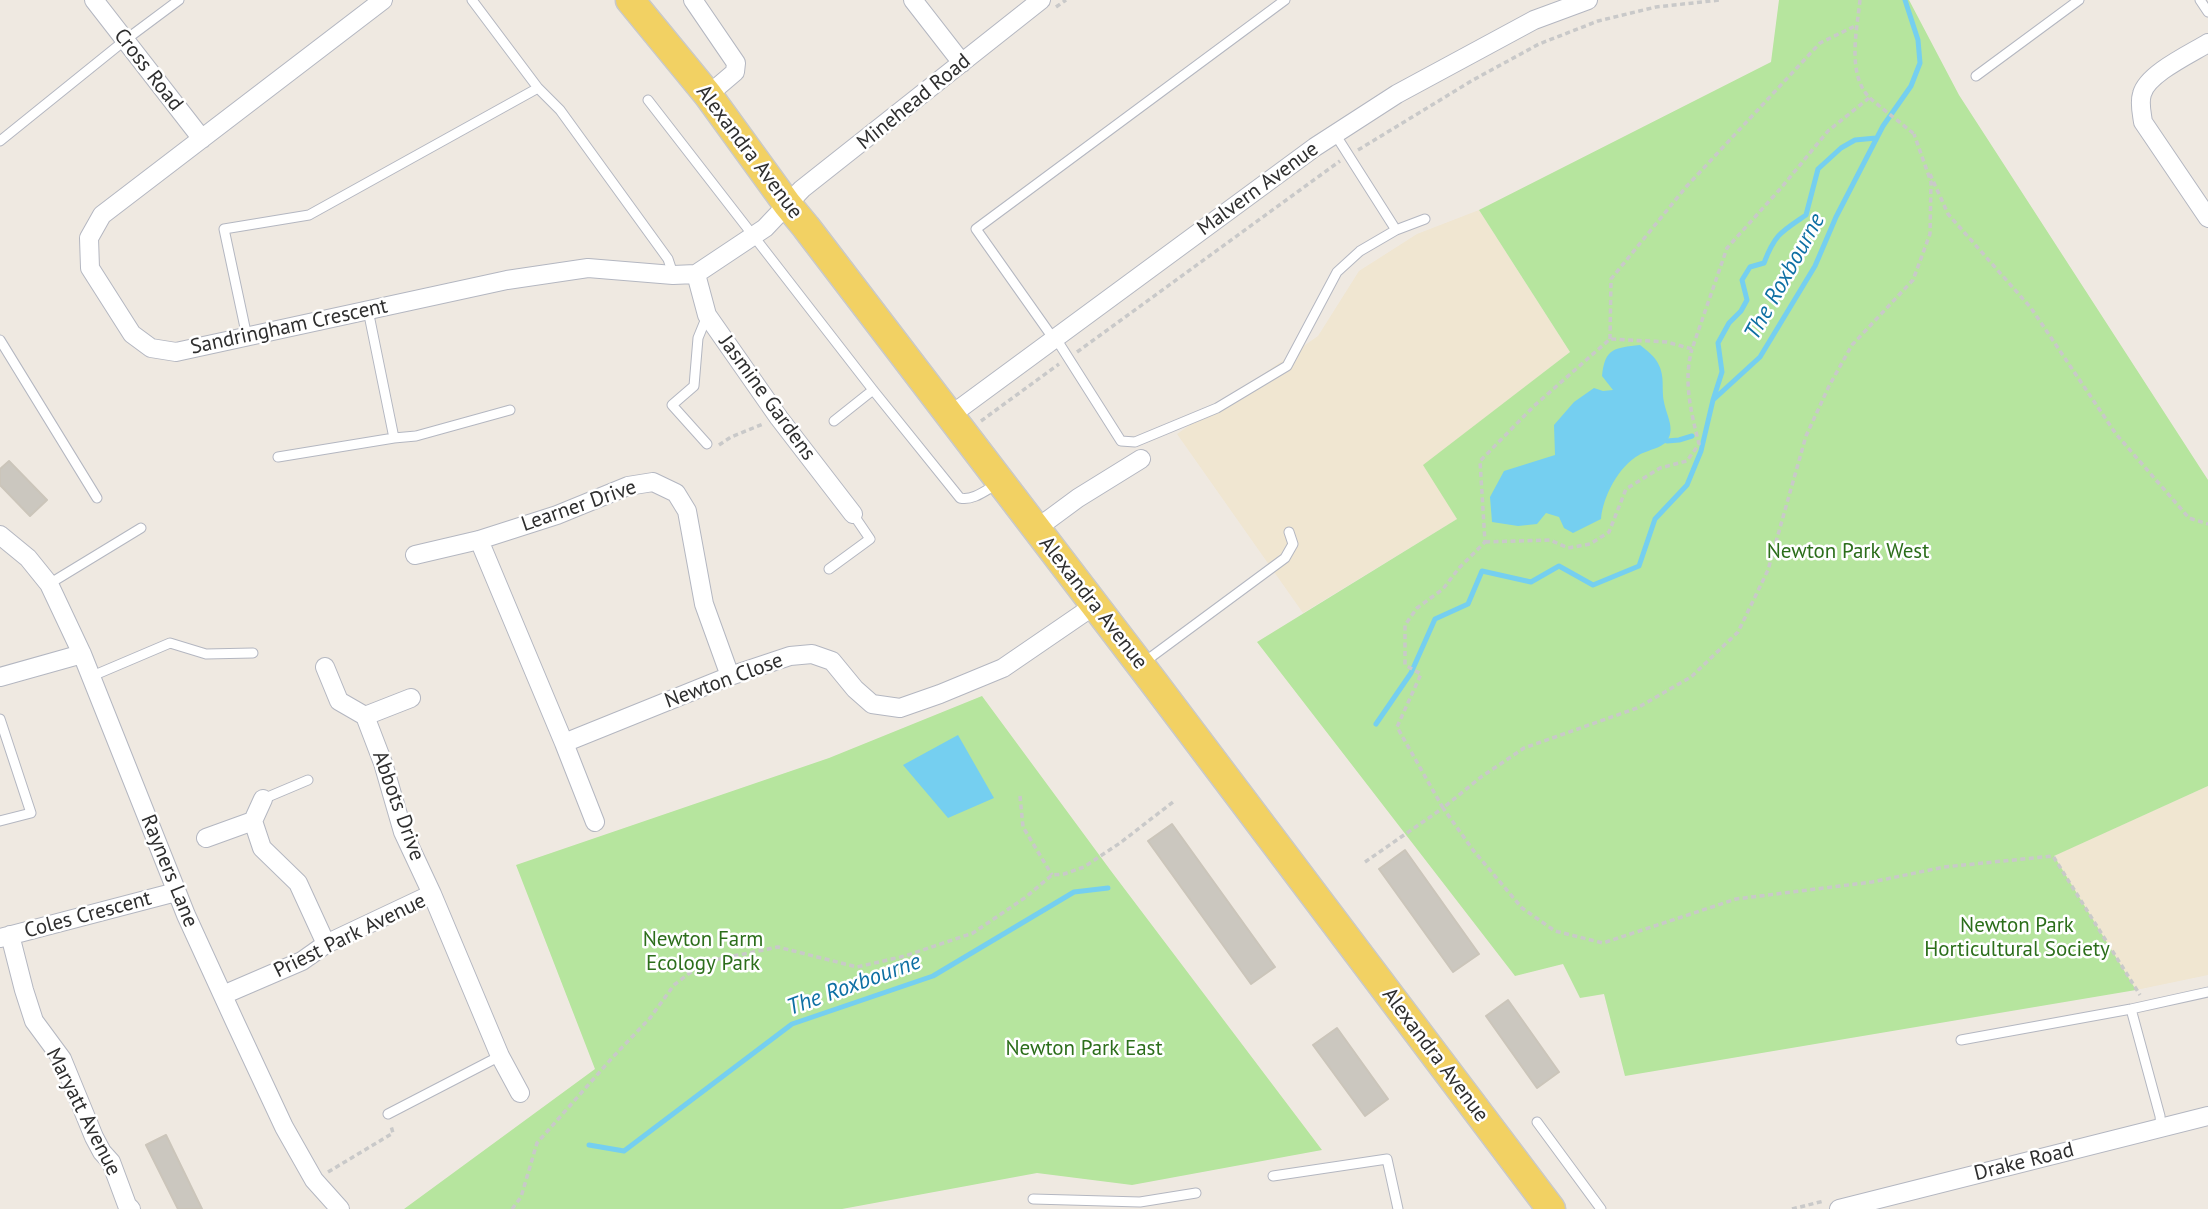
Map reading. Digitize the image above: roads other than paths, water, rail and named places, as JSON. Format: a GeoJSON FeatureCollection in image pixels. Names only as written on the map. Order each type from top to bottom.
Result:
{"type":"FeatureCollection","features":[{"type":"Feature","properties":{"kind":"main road","name":"Alexandra Avenue"},"geometry":{"type":"LineString","coordinates":[[630,0],[708,95],[787,204],[1142,664],[1551,1209]]}},
{"type":"Feature","properties":{"kind":"street","name":"Cross Road"},"geometry":{"type":"LineString","coordinates":[[94,0],[202,139]]}},
{"type":"Feature","properties":{"kind":"street","name":"Sandringham Crescent"},"geometry":{"type":"LineString","coordinates":[[383,0],[102,215],[89,238],[90,268],[132,334],[151,348],[176,352],[507,281],[588,268],[673,275],[696,274]]}},
{"type":"Feature","properties":{"kind":"street"},"geometry":{"type":"LineString","coordinates":[[693,0],[736,63],[735,72],[708,95]]}},
{"type":"Feature","properties":{"kind":"street"},"geometry":{"type":"LineString","coordinates":[[913,0],[961,63]]}},
{"type":"Feature","properties":{"kind":"street","name":"Minehead Road"},"geometry":{"type":"LineString","coordinates":[[787,204],[802,189],[1041,0]]}},
{"type":"Feature","properties":{"kind":"street","name":"Malvern Avenue"},"geometry":{"type":"LineString","coordinates":[[951,415],[1335,134],[1397,94],[1559,5],[1588,0]]}},
{"type":"Feature","properties":{"kind":"street"},"geometry":{"type":"LineString","coordinates":[[2208,43],[2149,80],[2142,94],[2141,109],[2143,122],[2208,218]]}},
{"type":"Feature","properties":{"kind":"street"},"geometry":{"type":"LineString","coordinates":[[696,274],[765,228],[787,204]]}},
{"type":"Feature","properties":{"kind":"street","name":"Jasmine Gardens"},"geometry":{"type":"LineString","coordinates":[[696,274],[707,314],[779,418],[853,514]]}},
{"type":"Feature","properties":{"kind":"street"},"geometry":{"type":"LineString","coordinates":[[1036,529],[1078,498],[1141,459]]}},
{"type":"Feature","properties":{"kind":"street","name":"Learner Drive"},"geometry":{"type":"LineString","coordinates":[[415,555],[479,540],[557,515],[628,486],[653,482],[676,493],[687,511],[704,604],[730,676]]}},
{"type":"Feature","properties":{"kind":"street","name":"Rayners Lane"},"geometry":{"type":"LineString","coordinates":[[0,535],[28,558],[49,584],[82,654],[176,892],[284,1127],[314,1180],[340,1209]]}},
{"type":"Feature","properties":{"kind":"street"},"geometry":{"type":"LineString","coordinates":[[479,540],[595,822]]}},
{"type":"Feature","properties":{"kind":"street","name":"Newton Close"},"geometry":{"type":"LineString","coordinates":[[564,743],[730,676],[790,656],[812,654],[832,661],[855,689],[872,704],[900,708],[1003,668],[1096,605]]}},
{"type":"Feature","properties":{"kind":"street"},"geometry":{"type":"LineString","coordinates":[[0,677],[82,654]]}},
{"type":"Feature","properties":{"kind":"street"},"geometry":{"type":"LineString","coordinates":[[325,667],[339,701],[365,716],[411,698]]}},
{"type":"Feature","properties":{"kind":"street","name":"Abbots Drive"},"geometry":{"type":"LineString","coordinates":[[365,716],[383,763],[403,832],[432,894]]}},
{"type":"Feature","properties":{"kind":"street"},"geometry":{"type":"LineString","coordinates":[[263,799],[253,821],[262,848],[298,883],[326,944]]}},
{"type":"Feature","properties":{"kind":"street"},"geometry":{"type":"LineString","coordinates":[[206,838],[253,821]]}},
{"type":"Feature","properties":{"kind":"street","name":"Coles Crescent"},"geometry":{"type":"LineString","coordinates":[[5,937],[176,892]]}},
{"type":"Feature","properties":{"kind":"street","name":"Priest Park Avenue"},"geometry":{"type":"LineString","coordinates":[[223,995],[302,961],[326,944],[432,894],[500,1056],[520,1093]]}},
{"type":"Feature","properties":{"kind":"street","name":"Maryatt Avenue"},"geometry":{"type":"LineString","coordinates":[[5,937],[34,1021],[62,1059],[94,1137],[111,1162],[125,1208]]}},
{"type":"Feature","properties":{"kind":"street","name":"Drake Road"},"geometry":{"type":"LineString","coordinates":[[1839,1209],[2208,1116]]}},
{"type":"Feature","properties":{"kind":"lane"},"geometry":{"type":"LineString","coordinates":[[0,141],[179,0]]}},
{"type":"Feature","properties":{"kind":"lane"},"geometry":{"type":"LineString","coordinates":[[472,0],[538,88],[560,110],[591,152],[668,259],[673,275]]}},
{"type":"Feature","properties":{"kind":"lane"},"geometry":{"type":"LineString","coordinates":[[1285,0],[976,229],[1068,358],[1121,442],[1135,442],[1217,408],[1287,366],[1337,272],[1360,251],[1396,230],[1425,219]]}},
{"type":"Feature","properties":{"kind":"lane"},"geometry":{"type":"LineString","coordinates":[[1976,76],[2079,0]]}},
{"type":"Feature","properties":{"kind":"lane"},"geometry":{"type":"LineString","coordinates":[[2200,0],[2208,12]]}},
{"type":"Feature","properties":{"kind":"lane"},"geometry":{"type":"LineString","coordinates":[[247,337],[224,229],[309,215],[538,88]]}},
{"type":"Feature","properties":{"kind":"lane"},"geometry":{"type":"LineString","coordinates":[[648,100],[960,498],[973,498],[1001,482]]}},
{"type":"Feature","properties":{"kind":"lane"},"geometry":{"type":"LineString","coordinates":[[1335,134],[1396,230]]}},
{"type":"Feature","properties":{"kind":"lane"},"geometry":{"type":"LineString","coordinates":[[368,310],[394,438]]}},
{"type":"Feature","properties":{"kind":"lane"},"geometry":{"type":"LineString","coordinates":[[707,314],[698,338],[694,386],[672,405],[707,444]]}},
{"type":"Feature","properties":{"kind":"lane"},"geometry":{"type":"LineString","coordinates":[[0,341],[97,498]]}},
{"type":"Feature","properties":{"kind":"lane"},"geometry":{"type":"LineString","coordinates":[[834,421],[873,390]]}},
{"type":"Feature","properties":{"kind":"lane"},"geometry":{"type":"LineString","coordinates":[[278,457],[416,436],[510,410]]}},
{"type":"Feature","properties":{"kind":"lane"},"geometry":{"type":"LineString","coordinates":[[829,569],[870,539],[853,514]]}},
{"type":"Feature","properties":{"kind":"lane"},"geometry":{"type":"LineString","coordinates":[[49,584],[141,528]]}},
{"type":"Feature","properties":{"kind":"lane"},"geometry":{"type":"LineString","coordinates":[[1142,664],[1285,558],[1293,544],[1289,532]]}},
{"type":"Feature","properties":{"kind":"lane"},"geometry":{"type":"LineString","coordinates":[[90,677],[170,643],[206,654],[253,653]]}},
{"type":"Feature","properties":{"kind":"lane"},"geometry":{"type":"LineString","coordinates":[[0,719],[31,813],[0,821]]}},
{"type":"Feature","properties":{"kind":"lane"},"geometry":{"type":"LineString","coordinates":[[263,799],[308,780]]}},
{"type":"Feature","properties":{"kind":"lane"},"geometry":{"type":"LineString","coordinates":[[1961,1040],[2132,1009],[2208,992]]}},
{"type":"Feature","properties":{"kind":"lane"},"geometry":{"type":"LineString","coordinates":[[2132,1009],[2161,1128]]}},
{"type":"Feature","properties":{"kind":"lane"},"geometry":{"type":"LineString","coordinates":[[388,1114],[500,1056]]}},
{"type":"Feature","properties":{"kind":"lane"},"geometry":{"type":"LineString","coordinates":[[1537,1122],[1601,1209]]}},
{"type":"Feature","properties":{"kind":"lane"},"geometry":{"type":"LineString","coordinates":[[1273,1175],[1387,1158],[1398,1209]]}},
{"type":"Feature","properties":{"kind":"lane"},"geometry":{"type":"LineString","coordinates":[[1033,1199],[1141,1206],[1196,1193]]}},
{"type":"Feature","properties":{"kind":"water"},"geometry":{"type":"Polygon","coordinates":[[[1640,345],[1654,358],[1661,371],[1670,426],[1670,435],[1666,442],[1639,455],[1625,466],[1609,492],[1601,519],[1573,533],[1564,528],[1559,517],[1546,513],[1537,524],[1518,526],[1492,522],[1490,497],[1504,471],[1555,455],[1554,425],[1574,402],[1594,388],[1613,390],[1602,376],[1608,355],[1617,349],[1640,345]]]}},
{"type":"Feature","properties":{"kind":"water"},"geometry":{"type":"Polygon","coordinates":[[[958,735],[994,798],[948,818],[903,765],[958,735]]]}},
{"type":"Feature","properties":{"kind":"waterway","name":"The Roxbourne"},"geometry":{"type":"LineString","coordinates":[[1376,724],[1411,673],[1435,619],[1468,604],[1482,571],[1531,582],[1559,566],[1593,585],[1639,566],[1655,519],[1687,485],[1701,451],[1713,400],[1760,357],[1815,266],[1836,217],[1883,126],[1911,86],[1920,63],[1918,40],[1905,0]]}},
{"type":"Feature","properties":{"kind":"waterway"},"geometry":{"type":"LineString","coordinates":[[1713,400],[1722,372],[1718,343],[1747,300],[1742,280],[1750,267],[1764,263],[1780,234],[1806,215],[1818,169],[1841,148],[1855,140],[1876,138]]}},
{"type":"Feature","properties":{"kind":"waterway"},"geometry":{"type":"LineString","coordinates":[[1667,441],[1692,436]]}},
{"type":"Feature","properties":{"kind":"waterway","name":"The Roxbourne"},"geometry":{"type":"LineString","coordinates":[[589,1145],[624,1151],[792,1024],[933,976],[1074,892],[1108,888]]}},
{"type":"Feature","properties":{"kind":"park label","name":"Newton Park West"},"geometry":{"type":"Point","coordinates":[1848,552]}},
{"type":"Feature","properties":{"kind":"park label","name":"Newton Park Horticultural Society"},"geometry":{"type":"Point","coordinates":[2017,938]}},
{"type":"Feature","properties":{"kind":"park label","name":"Newton Farm Ecology Park"},"geometry":{"type":"Point","coordinates":[703,952]}},
{"type":"Feature","properties":{"kind":"park label","name":"Newton Park East"},"geometry":{"type":"Point","coordinates":[1084,1049]}}]}
